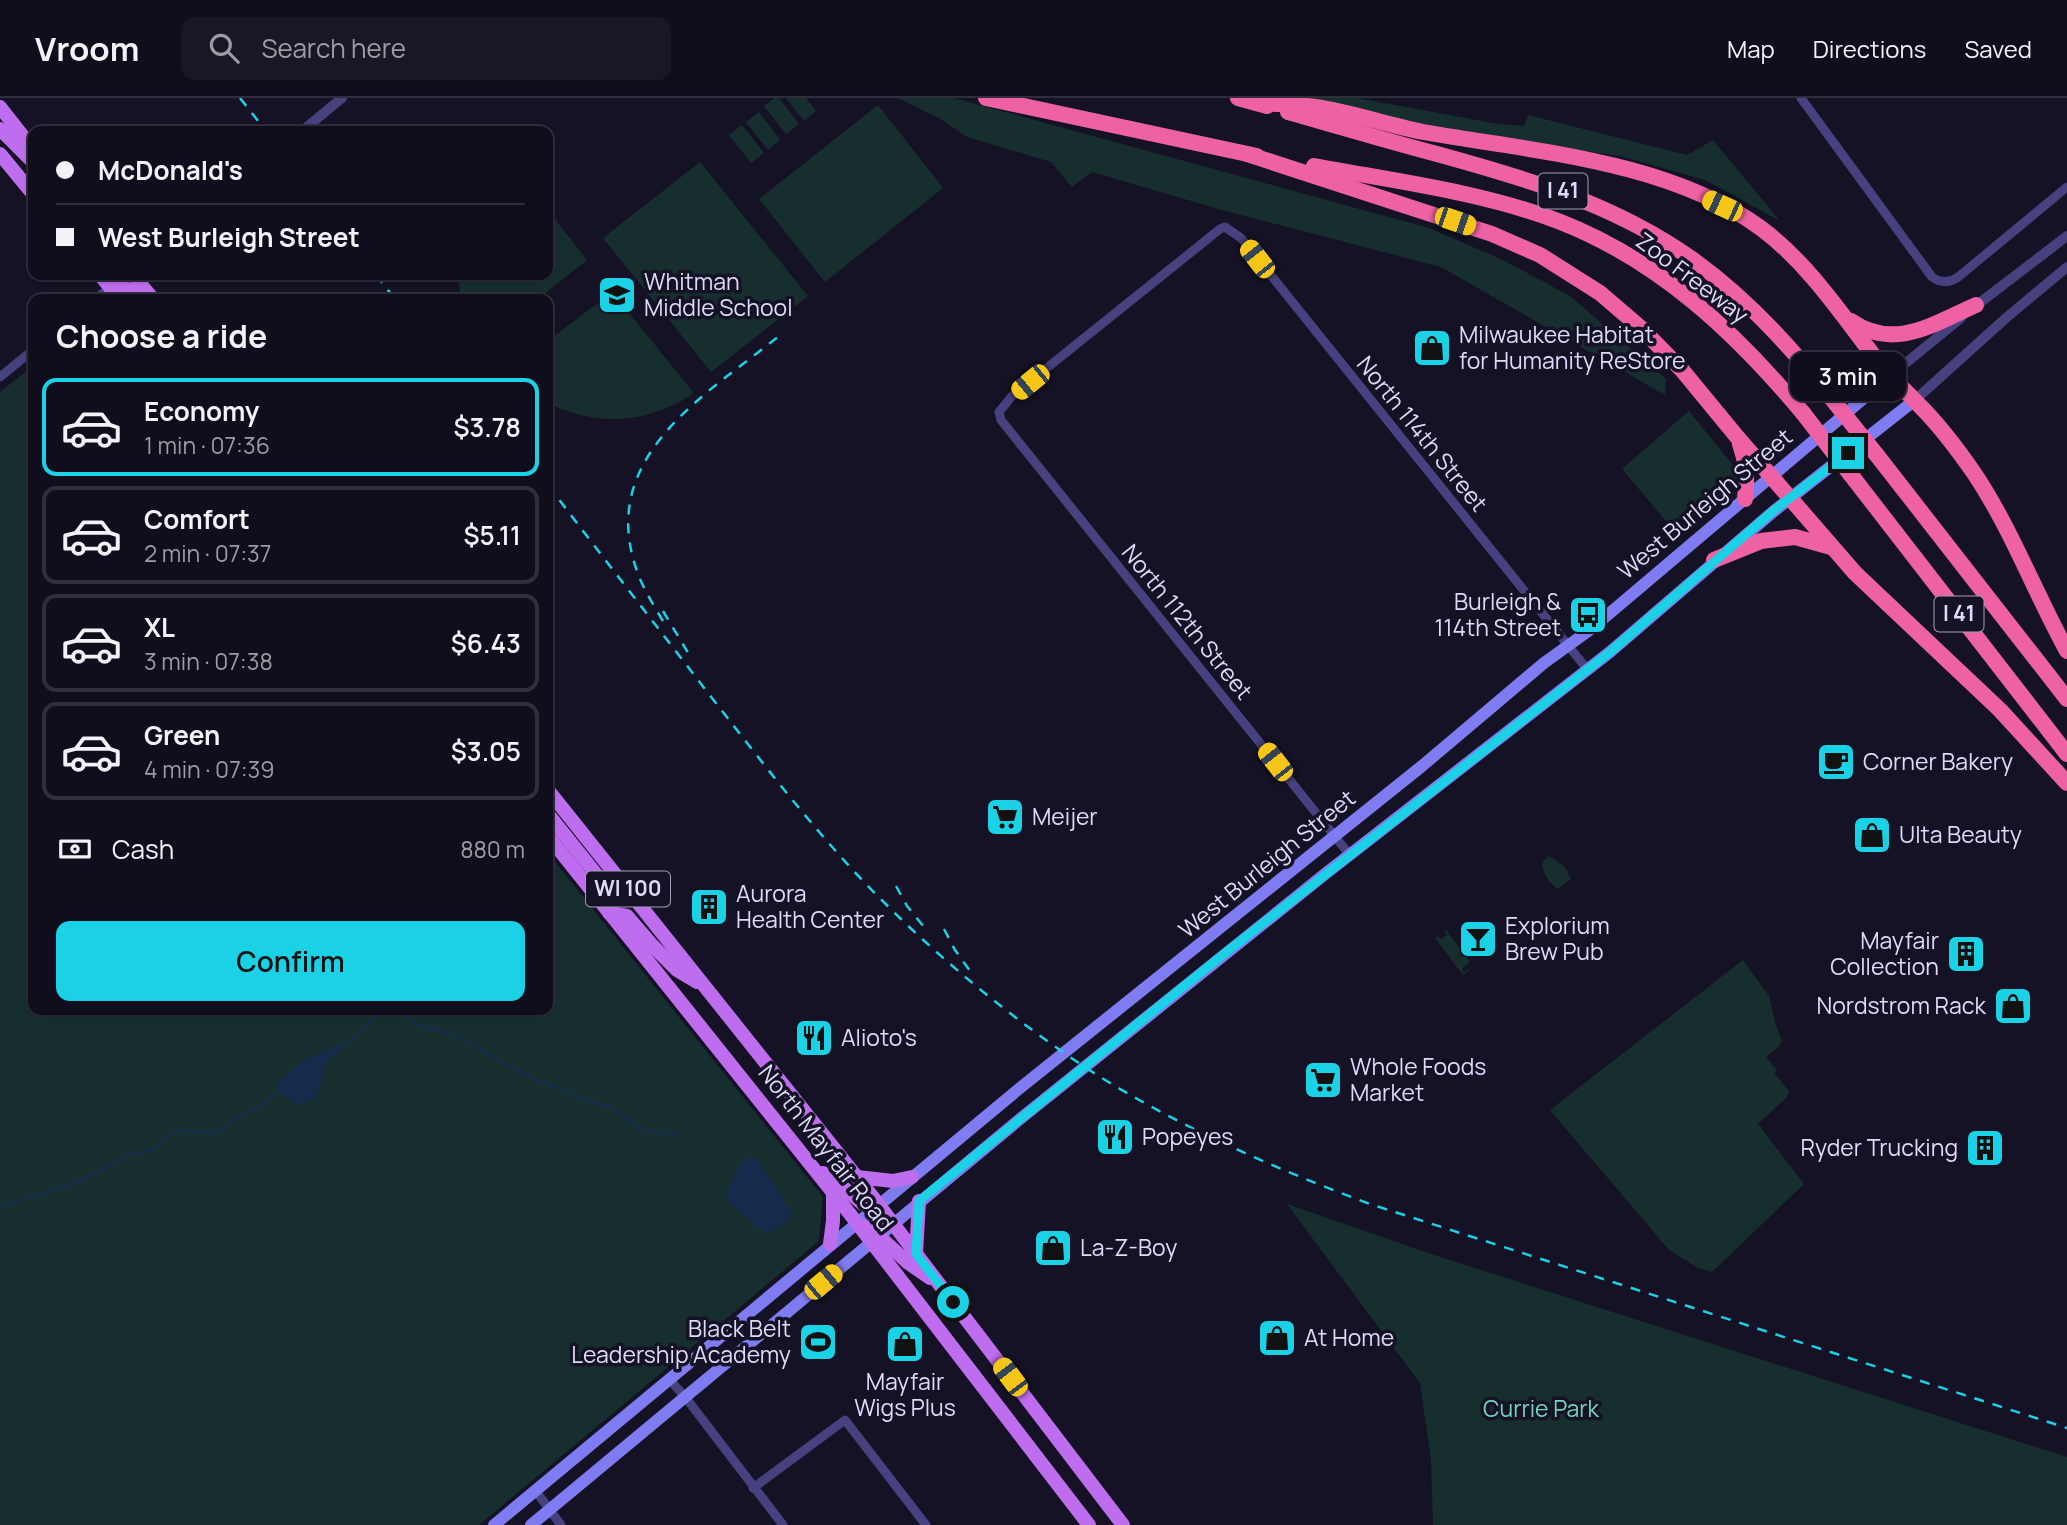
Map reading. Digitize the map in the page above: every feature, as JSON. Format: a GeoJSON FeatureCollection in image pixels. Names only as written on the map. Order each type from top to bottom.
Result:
{"type":"FeatureCollection","features":[{"type":"Feature","properties":{"kind":"highway","name":"Zoo Freeway"},"geometry":{"type":"LineString","coordinates":[[986,98],[1247,154],[1437,189],[1520,209],[1560,222],[1635,260],[1706,311],[1762,364],[1803,413],[2067,754]]}},
{"type":"Feature","properties":{"kind":"highway","name":"Zoo Freeway"},"geometry":{"type":"LineString","coordinates":[[1237,98],[1493,168],[1560,190],[1624,218],[1691,259],[1729,287],[1776,331],[1876,454],[2067,699]]}},
{"type":"Feature","properties":{"kind":"highway"},"geometry":{"type":"LineString","coordinates":[[1257,103],[1315,107],[1422,132],[1536,149],[1618,167],[1669,183],[1722,206],[1762,229],[1800,265],[1890,376],[1915,400],[1978,480],[2067,651]]}},
{"type":"Feature","properties":{"kind":"highway"},"geometry":{"type":"LineString","coordinates":[[1247,154],[1472,227],[1529,250],[1600,293],[1651,338],[1682,370],[1855,573],[2000,710],[2067,783]]}},
{"type":"Feature","properties":{"kind":"highway"},"geometry":{"type":"LineString","coordinates":[[1843,315],[1861,328],[1892,336],[1911,333],[1976,305]]}},
{"type":"Feature","properties":{"kind":"highway"},"geometry":{"type":"LineString","coordinates":[[1738,438],[1746,460],[1745,499]]}},
{"type":"Feature","properties":{"kind":"highway"},"geometry":{"type":"LineString","coordinates":[[1714,560],[1761,541],[1795,537],[1831,547]]}},
{"type":"Feature","properties":{"kind":"main road"},"geometry":{"type":"LineString","coordinates":[[0,107],[28,143]]}},
{"type":"Feature","properties":{"kind":"main road"},"geometry":{"type":"LineString","coordinates":[[0,129],[28,157]]}},
{"type":"Feature","properties":{"kind":"main road"},"geometry":{"type":"LineString","coordinates":[[0,152],[28,174]]}},
{"type":"Feature","properties":{"kind":"main road"},"geometry":{"type":"LineString","coordinates":[[0,152],[28,188]]}},
{"type":"Feature","properties":{"kind":"main road"},"geometry":{"type":"LineString","coordinates":[[138,280],[149,294]]}},
{"type":"Feature","properties":{"kind":"main road"},"geometry":{"type":"LineString","coordinates":[[115,293],[127,289],[132,294]]}},
{"type":"Feature","properties":{"kind":"main road","name":"West Burleigh Street"},"geometry":{"type":"LineString","coordinates":[[494,1525],[856,1222],[1591,629],[1890,376]]}},
{"type":"Feature","properties":{"kind":"main road","name":"West Burleigh Street"},"geometry":{"type":"LineString","coordinates":[[531,1525],[919,1201],[1349,854],[1587,669],[1714,560],[1915,400]]}},
{"type":"Feature","properties":{"kind":"main road","name":"North Mayfair Road"},"geometry":{"type":"LineString","coordinates":[[553,796],[856,1177],[874,1208]]}},
{"type":"Feature","properties":{"kind":"main road"},"geometry":{"type":"LineString","coordinates":[[553,820],[608,889],[617,894],[633,896]]}},
{"type":"Feature","properties":{"kind":"main road","name":"North Mayfair Road"},"geometry":{"type":"LineString","coordinates":[[553,842],[856,1222]]}},
{"type":"Feature","properties":{"kind":"main road"},"geometry":{"type":"LineString","coordinates":[[609,913],[627,916],[677,970],[707,989]]}},
{"type":"Feature","properties":{"kind":"main road"},"geometry":{"type":"LineString","coordinates":[[810,1164],[874,1208],[879,1218],[892,1223]]}},
{"type":"Feature","properties":{"kind":"main road"},"geometry":{"type":"LineString","coordinates":[[856,1177],[893,1181],[912,1177]]}},
{"type":"Feature","properties":{"kind":"main road"},"geometry":{"type":"LineString","coordinates":[[830,1244],[833,1193]]}},
{"type":"Feature","properties":{"kind":"main road"},"geometry":{"type":"LineString","coordinates":[[916,1254],[919,1201]]}},
{"type":"Feature","properties":{"kind":"main road"},"geometry":{"type":"LineString","coordinates":[[856,1222],[940,1285]]}},
{"type":"Feature","properties":{"kind":"main road","name":"North Mayfair Road"},"geometry":{"type":"LineString","coordinates":[[892,1223],[1124,1525]]}},
{"type":"Feature","properties":{"kind":"main road","name":"North Mayfair Road"},"geometry":{"type":"LineString","coordinates":[[874,1238],[1089,1525]]}},
{"type":"Feature","properties":{"kind":"street"},"geometry":{"type":"LineString","coordinates":[[308,126],[342,98]]}},
{"type":"Feature","properties":{"kind":"street"},"geometry":{"type":"LineString","coordinates":[[1801,98],[1932,277],[1939,281],[1957,278],[2067,187]]}},
{"type":"Feature","properties":{"kind":"street","name":"North 112th Street"},"geometry":{"type":"LineString","coordinates":[[1225,227],[1022,388],[1003,404],[999,412],[1001,420],[1077,516],[1349,854]]}},
{"type":"Feature","properties":{"kind":"street","name":"North 114th Street"},"geometry":{"type":"LineString","coordinates":[[1225,227],[1241,238],[1587,669]]}},
{"type":"Feature","properties":{"kind":"street","name":"West Burleigh Street"},"geometry":{"type":"LineString","coordinates":[[1890,376],[1976,305],[2067,236]]}},
{"type":"Feature","properties":{"kind":"street","name":"West Burleigh Street"},"geometry":{"type":"LineString","coordinates":[[1915,400],[2067,267]]}},
{"type":"Feature","properties":{"kind":"street"},"geometry":{"type":"LineString","coordinates":[[0,377],[28,354]]}},
{"type":"Feature","properties":{"kind":"street"},"geometry":{"type":"LineString","coordinates":[[669,1379],[783,1525]]}},
{"type":"Feature","properties":{"kind":"street"},"geometry":{"type":"LineString","coordinates":[[753,1488],[845,1420],[926,1525]]}},
{"type":"Feature","properties":{"kind":"street"},"geometry":{"type":"LineString","coordinates":[[535,1490],[561,1525]]}},
{"type":"Feature","properties":{"kind":"green space"},"geometry":{"type":"Polygon","coordinates":[[[779,98],[799,124],[786,134],[764,106],[779,98]]]}},
{"type":"Feature","properties":{"kind":"green space"},"geometry":{"type":"Polygon","coordinates":[[[786,98],[806,98],[816,111],[804,121],[786,98]]]}},
{"type":"Feature","properties":{"kind":"green space"},"geometry":{"type":"Polygon","coordinates":[[[898,98],[954,98],[1429,228],[1503,260],[1570,296],[1666,379],[1665,395],[1441,267],[1222,210],[1092,172],[1072,187],[1051,162],[967,137],[941,119],[898,98]]]}},
{"type":"Feature","properties":{"kind":"green space"},"geometry":{"type":"Polygon","coordinates":[[[1275,98],[1357,98],[1498,124],[1524,126],[1528,115],[1687,155],[1713,140],[1780,221],[1705,180],[1620,156],[1501,140],[1275,98]]]}},
{"type":"Feature","properties":{"kind":"green space"},"geometry":{"type":"Polygon","coordinates":[[[878,105],[943,188],[825,282],[759,199],[878,105]]]}},
{"type":"Feature","properties":{"kind":"green space"},"geometry":{"type":"Polygon","coordinates":[[[759,112],[780,140],[768,150],[746,122],[759,112]]]}},
{"type":"Feature","properties":{"kind":"green space"},"geometry":{"type":"Polygon","coordinates":[[[742,125],[764,153],[751,163],[729,135],[742,125]]]}},
{"type":"Feature","properties":{"kind":"green space"},"geometry":{"type":"Polygon","coordinates":[[[700,162],[808,296],[711,372],[603,238],[700,162]]]}},
{"type":"Feature","properties":{"kind":"green space"},"geometry":{"type":"Polygon","coordinates":[[[553,216],[587,260],[544,294],[461,294],[458,280],[553,280],[553,216]]]}},
{"type":"Feature","properties":{"kind":"green space"},"geometry":{"type":"Polygon","coordinates":[[[612,292],[693,392],[674,405],[639,417],[602,419],[566,411],[553,405],[553,337],[612,292]]]}},
{"type":"Feature","properties":{"kind":"green space"},"geometry":{"type":"Polygon","coordinates":[[[28,370],[28,1015],[553,1015],[553,859],[823,1197],[819,1241],[479,1525],[0,1525],[0,392],[28,370]]]}},
{"type":"Feature","properties":{"kind":"green space"},"geometry":{"type":"Polygon","coordinates":[[[1689,411],[1740,474],[1737,482],[1677,534],[1622,469],[1689,411]]]}},
{"type":"Feature","properties":{"kind":"green space"},"geometry":{"type":"Polygon","coordinates":[[[1549,856],[1564,866],[1571,879],[1558,889],[1549,881],[1544,870],[1542,862],[1549,856]]]}},
{"type":"Feature","properties":{"kind":"green space"},"geometry":{"type":"Polygon","coordinates":[[[1446,930],[1462,951],[1454,959],[1463,952],[1470,962],[1462,969],[1464,972],[1474,966],[1463,975],[1435,938],[1438,936],[1441,939],[1447,935],[1444,931],[1446,930]]]}},
{"type":"Feature","properties":{"kind":"green space"},"geometry":{"type":"Polygon","coordinates":[[[1743,960],[1769,996],[1782,1040],[1766,1057],[1777,1070],[1774,1073],[1789,1091],[1786,1098],[1758,1124],[1804,1184],[1712,1272],[1698,1268],[1669,1250],[1550,1110],[1743,960]]]}},
{"type":"Feature","properties":{"kind":"green space","name":"Currie Park"},"geometry":{"type":"Polygon","coordinates":[[[1287,1204],[1434,1255],[2067,1457],[2067,1525],[1433,1525],[1431,1460],[1420,1383],[1287,1204]]]}},
{"type":"Feature","properties":{"kind":"water"},"geometry":{"type":"Polygon","coordinates":[[[340,1045],[342,1051],[324,1067],[320,1087],[314,1098],[296,1104],[278,1092],[278,1082],[301,1062],[340,1045]]]}},
{"type":"Feature","properties":{"kind":"water"},"geometry":{"type":"Polygon","coordinates":[[[749,1156],[758,1160],[792,1213],[785,1225],[767,1232],[756,1227],[726,1199],[734,1176],[749,1156]]]}},
{"type":"Feature","properties":{"kind":"waterway"},"geometry":{"type":"LineString","coordinates":[[343,1047],[379,1015]]}},
{"type":"Feature","properties":{"kind":"waterway"},"geometry":{"type":"LineString","coordinates":[[402,1015],[419,1025],[451,1034],[533,1078],[594,1103],[610,1106],[635,1125],[649,1131],[677,1134]]}},
{"type":"Feature","properties":{"kind":"waterway"},"geometry":{"type":"LineString","coordinates":[[0,1206],[89,1177],[131,1154],[155,1150],[175,1132],[182,1130],[215,1133],[256,1109],[278,1092]]}},
{"type":"Feature","properties":{"kind":"railway"},"geometry":{"type":"LineString","coordinates":[[240,98],[262,126]]}},
{"type":"Feature","properties":{"kind":"railway"},"geometry":{"type":"LineString","coordinates":[[380,280],[391,294]]}},
{"type":"Feature","properties":{"kind":"railway"},"geometry":{"type":"LineString","coordinates":[[663,621],[638,574],[629,533],[631,496],[644,464],[664,434],[690,408],[779,336]]}},
{"type":"Feature","properties":{"kind":"railway"},"geometry":{"type":"LineString","coordinates":[[553,492],[765,766],[865,883],[918,936],[976,986],[1036,1033],[1097,1075],[1196,1130],[1300,1177],[1370,1204],[2067,1428]]}},
{"type":"Feature","properties":{"kind":"railway"},"geometry":{"type":"LineString","coordinates":[[663,611],[690,656]]}},
{"type":"Feature","properties":{"kind":"railway"},"geometry":{"type":"LineString","coordinates":[[896,886],[907,906],[928,932]]}},
{"type":"Feature","properties":{"kind":"railway"},"geometry":{"type":"LineString","coordinates":[[944,929],[970,971]]}},
{"type":"Feature","properties":{"kind":"place","name":"Whitman Middle School"},"geometry":{"type":"Point","coordinates":[617,295]}},
{"type":"Feature","properties":{"kind":"place","name":"Milwaukee Habitat for Humanity ReStore"},"geometry":{"type":"Point","coordinates":[1432,348]}},
{"type":"Feature","properties":{"kind":"place","name":"Burleigh & 114th Street"},"geometry":{"type":"Point","coordinates":[1588,615]}},
{"type":"Feature","properties":{"kind":"place","name":"Corner Bakery"},"geometry":{"type":"Point","coordinates":[1836,762]}},
{"type":"Feature","properties":{"kind":"place","name":"Meijer"},"geometry":{"type":"Point","coordinates":[1005,817]}},
{"type":"Feature","properties":{"kind":"place","name":"Ulta Beauty"},"geometry":{"type":"Point","coordinates":[1872,835]}},
{"type":"Feature","properties":{"kind":"place","name":"Aurora Health Center"},"geometry":{"type":"Point","coordinates":[709,907]}},
{"type":"Feature","properties":{"kind":"place","name":"Explorium Brew Pub"},"geometry":{"type":"Point","coordinates":[1478,939]}},
{"type":"Feature","properties":{"kind":"place","name":"Mayfair Collection"},"geometry":{"type":"Point","coordinates":[1966,954]}},
{"type":"Feature","properties":{"kind":"place","name":"Nordstrom Rack"},"geometry":{"type":"Point","coordinates":[2013,1006]}},
{"type":"Feature","properties":{"kind":"place","name":"Alioto's"},"geometry":{"type":"Point","coordinates":[814,1038]}},
{"type":"Feature","properties":{"kind":"place","name":"Whole Foods Market"},"geometry":{"type":"Point","coordinates":[1323,1080]}},
{"type":"Feature","properties":{"kind":"place","name":"Popeyes"},"geometry":{"type":"Point","coordinates":[1115,1137]}},
{"type":"Feature","properties":{"kind":"place","name":"Ryder Trucking"},"geometry":{"type":"Point","coordinates":[1985,1148]}},
{"type":"Feature","properties":{"kind":"place","name":"La-Z-Boy"},"geometry":{"type":"Point","coordinates":[1053,1248]}},
{"type":"Feature","properties":{"kind":"place","name":"At Home"},"geometry":{"type":"Point","coordinates":[1277,1338]}},
{"type":"Feature","properties":{"kind":"place","name":"Black Belt Leadership Academy"},"geometry":{"type":"Point","coordinates":[818,1342]}},
{"type":"Feature","properties":{"kind":"place","name":"Mayfair Wigs Plus"},"geometry":{"type":"Point","coordinates":[905,1344]}},
{"type":"Feature","properties":{"kind":"route"},"geometry":{"type":"LineString","coordinates":[[953,1302],[916,1254],[919,1201],[1220,957],[1610,652],[1714,560],[1848,453]]}}]}
